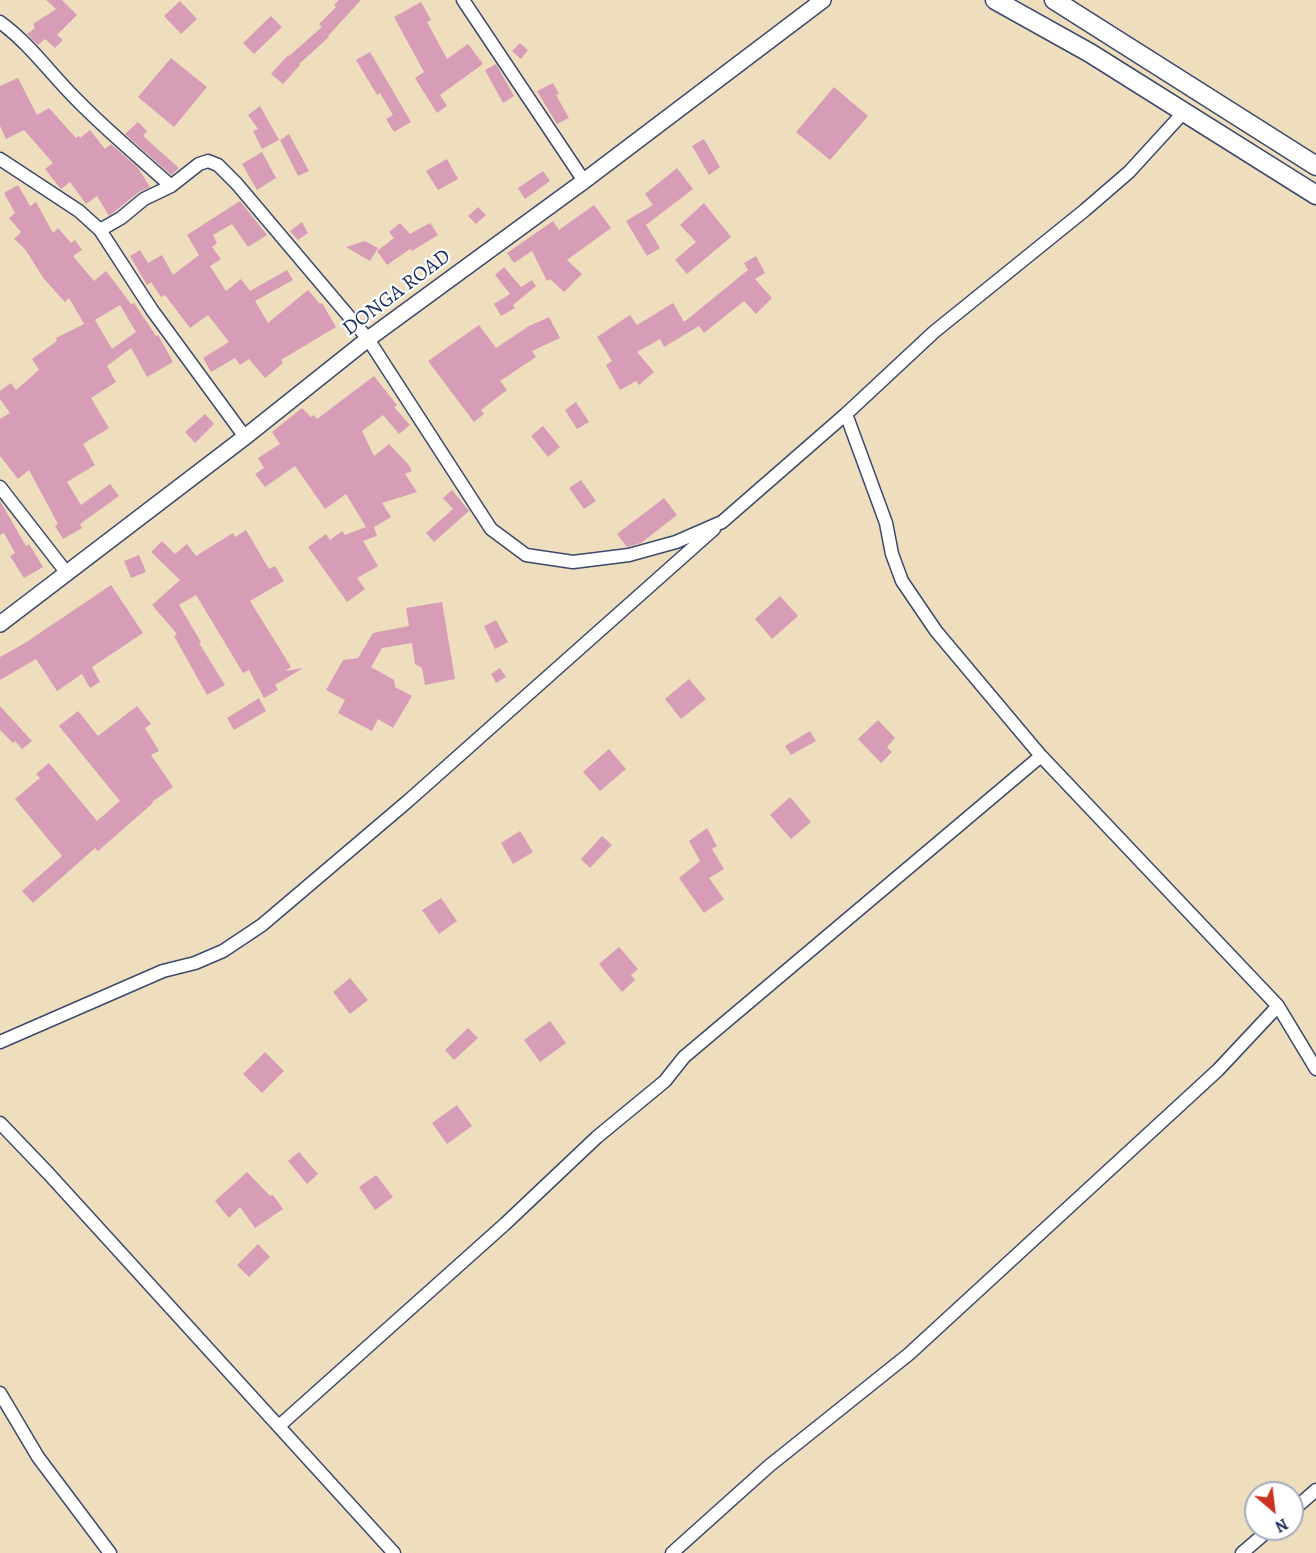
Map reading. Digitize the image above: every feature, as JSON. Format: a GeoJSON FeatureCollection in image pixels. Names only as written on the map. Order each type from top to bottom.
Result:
{"type":"FeatureCollection","features":[{"type":"Feature","properties":{"kind":"main road"},"geometry":{"type":"LineString","coordinates":[[995,0],[1090,53],[1316,195]]}},
{"type":"Feature","properties":{"kind":"main road"},"geometry":{"type":"LineString","coordinates":[[1053,0],[1316,166]]}},
{"type":"Feature","properties":{"kind":"street"},"geometry":{"type":"LineString","coordinates":[[463,0],[584,181]]}},
{"type":"Feature","properties":{"kind":"street","name":"DONGA ROAD"},"geometry":{"type":"LineString","coordinates":[[0,624],[245,437],[368,339],[584,181],[824,0]]}},
{"type":"Feature","properties":{"kind":"street"},"geometry":{"type":"LineString","coordinates":[[0,22],[41,60],[75,99],[171,186]]}},
{"type":"Feature","properties":{"kind":"street"},"geometry":{"type":"LineString","coordinates":[[0,1042],[163,971],[195,963],[213,955],[262,925],[408,801],[846,414],[934,332],[1129,172],[1183,113]]}},
{"type":"Feature","properties":{"kind":"street"},"geometry":{"type":"LineString","coordinates":[[0,159],[79,211],[100,230],[152,310],[245,437]]}},
{"type":"Feature","properties":{"kind":"street"},"geometry":{"type":"LineString","coordinates":[[100,230],[121,218],[144,199],[171,186],[199,164],[208,161],[218,165],[237,184],[368,339],[491,529],[526,555],[573,562],[628,555],[676,542],[722,522]]}},
{"type":"Feature","properties":{"kind":"street"},"geometry":{"type":"LineString","coordinates":[[846,414],[886,523],[892,554],[902,581],[936,632],[1041,756],[1278,1006],[1316,1069]]}},
{"type":"Feature","properties":{"kind":"street"},"geometry":{"type":"LineString","coordinates":[[0,487],[66,572]]}},
{"type":"Feature","properties":{"kind":"street"},"geometry":{"type":"LineString","coordinates":[[279,1426],[489,1239],[597,1137],[665,1081],[684,1057],[1041,756]]}},
{"type":"Feature","properties":{"kind":"street"},"geometry":{"type":"LineString","coordinates":[[672,1553],[769,1466],[909,1354],[1218,1070],[1278,1006]]}},
{"type":"Feature","properties":{"kind":"street"},"geometry":{"type":"LineString","coordinates":[[0,1123],[394,1553]]}},
{"type":"Feature","properties":{"kind":"street"},"geometry":{"type":"LineString","coordinates":[[0,1393],[38,1457],[110,1553]]}},
{"type":"Feature","properties":{"kind":"street"},"geometry":{"type":"LineString","coordinates":[[1304,1500],[1316,1490]]}},
{"type":"Feature","properties":{"kind":"street"},"geometry":{"type":"LineString","coordinates":[[1242,1553],[1256,1541]]}},
{"type":"Feature","properties":{"kind":"building"},"geometry":{"type":"Polygon","coordinates":[[[46,0],[62,0],[77,15],[57,35],[63,40],[55,48],[45,39],[38,45],[27,34],[35,28],[33,24],[56,9],[46,0]]]}},
{"type":"Feature","properties":{"kind":"building"},"geometry":{"type":"Polygon","coordinates":[[[339,0],[361,0],[329,37],[299,64],[283,84],[271,74],[288,55],[322,27],[319,24],[336,7],[334,5],[339,0]]]}},
{"type":"Feature","properties":{"kind":"building"},"geometry":{"type":"Polygon","coordinates":[[[180,1],[197,19],[181,34],[164,16],[180,1]]]}},
{"type":"Feature","properties":{"kind":"building"},"geometry":{"type":"Polygon","coordinates":[[[421,2],[431,20],[427,22],[447,59],[468,44],[483,64],[440,95],[447,106],[437,113],[415,78],[424,72],[394,17],[421,2]]]}},
{"type":"Feature","properties":{"kind":"building"},"geometry":{"type":"Polygon","coordinates":[[[271,16],[282,27],[254,54],[243,43],[271,16]]]}},
{"type":"Feature","properties":{"kind":"building"},"geometry":{"type":"Polygon","coordinates":[[[520,43],[528,50],[521,59],[512,51],[520,43]]]}},
{"type":"Feature","properties":{"kind":"building"},"geometry":{"type":"Polygon","coordinates":[[[370,52],[411,122],[394,132],[386,119],[393,115],[380,93],[377,95],[356,60],[370,52]]]}},
{"type":"Feature","properties":{"kind":"building"},"geometry":{"type":"Polygon","coordinates":[[[171,58],[207,87],[174,127],[138,97],[171,58]]]}},
{"type":"Feature","properties":{"kind":"building"},"geometry":{"type":"Polygon","coordinates":[[[496,64],[514,96],[503,103],[485,70],[496,64]]]}},
{"type":"Feature","properties":{"kind":"building"},"geometry":{"type":"Polygon","coordinates":[[[18,78],[37,115],[49,108],[76,138],[79,136],[80,138],[90,130],[105,149],[111,144],[138,168],[150,187],[139,192],[109,216],[97,196],[86,204],[70,182],[61,189],[45,169],[53,163],[24,130],[6,139],[0,126],[0,86],[18,78]]]}},
{"type":"Feature","properties":{"kind":"building"},"geometry":{"type":"Polygon","coordinates":[[[553,83],[559,94],[556,95],[569,118],[557,124],[537,91],[553,83]]]}},
{"type":"Feature","properties":{"kind":"building"},"geometry":{"type":"Polygon","coordinates":[[[834,87],[868,116],[830,160],[796,132],[834,87]]]}},
{"type":"Feature","properties":{"kind":"building"},"geometry":{"type":"Polygon","coordinates":[[[260,106],[279,140],[262,149],[253,131],[258,129],[248,115],[260,106]]]}},
{"type":"Feature","properties":{"kind":"building"},"geometry":{"type":"Polygon","coordinates":[[[138,122],[147,131],[143,136],[179,168],[171,175],[125,134],[138,122]]]}},
{"type":"Feature","properties":{"kind":"building"},"geometry":{"type":"Polygon","coordinates":[[[289,134],[309,171],[298,176],[280,140],[289,134]]]}},
{"type":"Feature","properties":{"kind":"building"},"geometry":{"type":"Polygon","coordinates":[[[704,139],[720,167],[709,175],[692,146],[704,139]]]}},
{"type":"Feature","properties":{"kind":"building"},"geometry":{"type":"Polygon","coordinates":[[[262,152],[276,178],[257,190],[242,164],[262,152]]]}},
{"type":"Feature","properties":{"kind":"building"},"geometry":{"type":"Polygon","coordinates":[[[447,159],[458,179],[438,190],[426,171],[447,159]]]}},
{"type":"Feature","properties":{"kind":"building"},"geometry":{"type":"Polygon","coordinates":[[[677,168],[693,189],[646,225],[660,248],[647,256],[626,221],[653,205],[645,194],[677,168]]]}},
{"type":"Feature","properties":{"kind":"building"},"geometry":{"type":"Polygon","coordinates":[[[543,171],[550,181],[525,199],[518,188],[543,171]]]}},
{"type":"Feature","properties":{"kind":"building"},"geometry":{"type":"Polygon","coordinates":[[[18,185],[30,206],[36,202],[53,233],[58,228],[71,243],[75,240],[82,250],[73,256],[94,281],[106,271],[131,304],[134,303],[156,336],[158,335],[173,362],[147,377],[131,348],[107,366],[116,382],[91,398],[109,428],[83,444],[95,465],[67,482],[81,505],[110,484],[119,496],[80,524],[82,528],[63,539],[55,526],[58,524],[29,470],[18,479],[0,456],[0,419],[10,413],[0,399],[0,391],[11,383],[16,390],[39,370],[32,359],[57,341],[56,338],[84,324],[69,298],[65,302],[44,279],[25,249],[14,239],[21,232],[9,218],[15,213],[4,193],[18,185]],[[120,305],[95,320],[112,349],[136,332],[120,305]]]}},
{"type":"Feature","properties":{"kind":"building"},"geometry":{"type":"Polygon","coordinates":[[[240,201],[267,235],[248,247],[232,224],[213,235],[217,243],[212,247],[221,259],[210,266],[226,291],[241,279],[250,291],[287,270],[293,280],[255,301],[268,323],[308,290],[320,304],[322,303],[336,327],[281,360],[283,363],[265,378],[249,359],[240,365],[235,358],[211,372],[203,358],[229,342],[208,315],[190,328],[165,295],[161,297],[151,282],[147,285],[130,256],[140,250],[148,263],[162,255],[173,275],[199,255],[187,235],[240,201]]]}},
{"type":"Feature","properties":{"kind":"building"},"geometry":{"type":"Polygon","coordinates":[[[704,203],[731,237],[687,274],[675,260],[696,242],[680,225],[704,203]]]}},
{"type":"Feature","properties":{"kind":"building"},"geometry":{"type":"Polygon","coordinates":[[[594,205],[611,228],[567,260],[582,274],[564,292],[550,279],[547,281],[532,251],[514,263],[507,253],[553,221],[559,230],[594,205]]]}},
{"type":"Feature","properties":{"kind":"building"},"geometry":{"type":"Polygon","coordinates":[[[478,207],[486,215],[476,224],[468,216],[478,207]]]}},
{"type":"Feature","properties":{"kind":"building"},"geometry":{"type":"Polygon","coordinates":[[[302,222],[308,233],[298,240],[290,231],[302,222]]]}},
{"type":"Feature","properties":{"kind":"building"},"geometry":{"type":"Polygon","coordinates":[[[400,223],[410,234],[430,223],[438,235],[412,251],[410,249],[387,265],[377,251],[394,238],[389,232],[400,223]]]}},
{"type":"Feature","properties":{"kind":"building"},"geometry":{"type":"Polygon","coordinates":[[[365,241],[378,248],[370,261],[346,247],[365,241]]]}},
{"type":"Feature","properties":{"kind":"building"},"geometry":{"type":"Polygon","coordinates":[[[756,256],[765,273],[755,279],[772,298],[756,314],[744,301],[704,333],[699,326],[664,347],[660,339],[637,352],[654,372],[639,385],[636,381],[620,390],[606,365],[612,361],[597,337],[630,315],[637,325],[673,303],[684,322],[748,270],[744,263],[756,256]]]}},
{"type":"Feature","properties":{"kind":"building"},"geometry":{"type":"Polygon","coordinates":[[[504,267],[521,287],[532,280],[536,286],[513,305],[515,308],[501,316],[494,304],[510,294],[495,275],[504,267]]]}},
{"type":"Feature","properties":{"kind":"building"},"geometry":{"type":"Polygon","coordinates":[[[549,317],[560,338],[532,351],[536,357],[500,381],[507,390],[481,410],[484,414],[474,422],[428,361],[479,325],[496,348],[529,326],[549,317]]]}},
{"type":"Feature","properties":{"kind":"building"},"geometry":{"type":"Polygon","coordinates":[[[374,376],[397,405],[394,407],[410,425],[399,434],[383,415],[362,431],[374,456],[389,444],[408,464],[412,471],[405,474],[417,492],[382,503],[391,517],[374,527],[377,536],[363,541],[378,566],[357,578],[365,589],[347,602],[308,547],[326,534],[330,540],[342,531],[345,535],[366,527],[346,494],[325,509],[295,466],[265,487],[255,474],[264,468],[258,458],[280,444],[272,432],[302,408],[311,417],[314,415],[317,419],[374,376]]]}},
{"type":"Feature","properties":{"kind":"building"},"geometry":{"type":"Polygon","coordinates":[[[576,402],[589,422],[577,429],[565,410],[576,402]]]}},
{"type":"Feature","properties":{"kind":"building"},"geometry":{"type":"Polygon","coordinates":[[[205,414],[214,424],[195,443],[185,432],[205,414]]]}},
{"type":"Feature","properties":{"kind":"building"},"geometry":{"type":"Polygon","coordinates":[[[543,426],[560,447],[548,457],[531,436],[543,426]]]}},
{"type":"Feature","properties":{"kind":"building"},"geometry":{"type":"Polygon","coordinates":[[[581,480],[596,501],[584,509],[569,488],[581,480]]]}},
{"type":"Feature","properties":{"kind":"building"},"geometry":{"type":"Polygon","coordinates":[[[452,490],[469,511],[434,542],[426,533],[453,509],[443,498],[452,490]]]}},
{"type":"Feature","properties":{"kind":"building"},"geometry":{"type":"Polygon","coordinates":[[[664,498],[677,515],[641,543],[627,547],[617,534],[664,498]]]}},
{"type":"Feature","properties":{"kind":"building"},"geometry":{"type":"Polygon","coordinates":[[[0,501],[26,546],[29,544],[43,567],[24,578],[10,556],[15,553],[4,533],[0,535],[0,501]]]}},
{"type":"Feature","properties":{"kind":"building"},"geometry":{"type":"Polygon","coordinates":[[[246,530],[269,569],[275,566],[284,581],[250,601],[291,667],[285,671],[303,668],[275,685],[278,690],[264,698],[249,670],[243,673],[196,595],[179,605],[225,685],[207,695],[174,636],[177,634],[152,605],[180,580],[151,552],[162,541],[175,554],[187,544],[196,556],[233,533],[235,537],[246,530]]]}},
{"type":"Feature","properties":{"kind":"building"},"geometry":{"type":"Polygon","coordinates":[[[139,555],[146,572],[131,578],[124,561],[139,555]]]}},
{"type":"Feature","properties":{"kind":"building"},"geometry":{"type":"Polygon","coordinates":[[[111,585],[143,633],[92,667],[100,682],[90,688],[82,674],[57,691],[36,659],[0,680],[0,657],[25,643],[111,585]]]}},
{"type":"Feature","properties":{"kind":"building"},"geometry":{"type":"Polygon","coordinates":[[[780,596],[798,616],[772,639],[755,619],[780,596]]]}},
{"type":"Feature","properties":{"kind":"building"},"geometry":{"type":"Polygon","coordinates":[[[442,602],[455,679],[425,685],[422,668],[415,664],[412,643],[382,648],[371,667],[394,680],[395,687],[412,696],[393,728],[378,719],[372,731],[338,713],[345,700],[326,690],[343,660],[358,658],[373,633],[409,626],[406,608],[442,602]]]}},
{"type":"Feature","properties":{"kind":"building"},"geometry":{"type":"Polygon","coordinates":[[[496,620],[508,642],[495,649],[484,626],[496,620]]]}},
{"type":"Feature","properties":{"kind":"building"},"geometry":{"type":"Polygon","coordinates":[[[500,668],[506,677],[496,683],[491,674],[500,668]]]}},
{"type":"Feature","properties":{"kind":"building"},"geometry":{"type":"Polygon","coordinates":[[[689,679],[706,699],[681,719],[665,699],[689,679]]]}},
{"type":"Feature","properties":{"kind":"building"},"geometry":{"type":"Polygon","coordinates":[[[259,698],[266,711],[234,730],[227,718],[259,698]]]}},
{"type":"Feature","properties":{"kind":"building"},"geometry":{"type":"Polygon","coordinates":[[[0,706],[32,741],[22,749],[0,730],[0,706]]]}},
{"type":"Feature","properties":{"kind":"building"},"geometry":{"type":"Polygon","coordinates":[[[137,706],[151,724],[145,728],[159,751],[151,755],[173,787],[152,802],[98,851],[95,848],[33,903],[22,891],[62,856],[15,799],[40,778],[36,774],[49,763],[97,821],[120,801],[59,726],[78,711],[98,736],[137,706]]]}},
{"type":"Feature","properties":{"kind":"building"},"geometry":{"type":"Polygon","coordinates":[[[878,720],[895,738],[887,747],[892,752],[881,763],[858,739],[878,720]]]}},
{"type":"Feature","properties":{"kind":"building"},"geometry":{"type":"Polygon","coordinates":[[[810,731],[816,741],[791,755],[785,746],[810,731]]]}},
{"type":"Feature","properties":{"kind":"building"},"geometry":{"type":"Polygon","coordinates":[[[609,749],[626,769],[600,791],[583,772],[609,749]]]}},
{"type":"Feature","properties":{"kind":"building"},"geometry":{"type":"Polygon","coordinates":[[[790,797],[811,822],[791,839],[770,815],[790,797]]]}},
{"type":"Feature","properties":{"kind":"building"},"geometry":{"type":"Polygon","coordinates":[[[707,828],[717,846],[712,849],[724,869],[709,878],[724,899],[704,913],[679,878],[700,861],[689,841],[707,828]]]}},
{"type":"Feature","properties":{"kind":"building"},"geometry":{"type":"Polygon","coordinates":[[[520,831],[533,852],[513,864],[501,843],[520,831]]]}},
{"type":"Feature","properties":{"kind":"building"},"geometry":{"type":"Polygon","coordinates":[[[602,836],[612,845],[590,868],[581,859],[602,836]]]}},
{"type":"Feature","properties":{"kind":"building"},"geometry":{"type":"Polygon","coordinates":[[[441,898],[457,921],[439,934],[422,910],[441,898]]]}},
{"type":"Feature","properties":{"kind":"building"},"geometry":{"type":"Polygon","coordinates":[[[619,947],[638,969],[631,975],[635,980],[622,992],[599,964],[619,947]]]}},
{"type":"Feature","properties":{"kind":"building"},"geometry":{"type":"Polygon","coordinates":[[[350,978],[368,1000],[350,1014],[333,992],[350,978]]]}},
{"type":"Feature","properties":{"kind":"building"},"geometry":{"type":"Polygon","coordinates":[[[550,1021],[566,1043],[540,1062],[524,1040],[550,1021]]]}},
{"type":"Feature","properties":{"kind":"building"},"geometry":{"type":"Polygon","coordinates":[[[468,1028],[478,1038],[454,1060],[445,1050],[468,1028]]]}},
{"type":"Feature","properties":{"kind":"building"},"geometry":{"type":"Polygon","coordinates":[[[265,1052],[284,1071],[262,1093],[243,1074],[265,1052]]]}},
{"type":"Feature","properties":{"kind":"building"},"geometry":{"type":"Polygon","coordinates":[[[457,1105],[472,1126],[447,1144],[432,1123],[457,1105]]]}},
{"type":"Feature","properties":{"kind":"building"},"geometry":{"type":"Polygon","coordinates":[[[299,1152],[318,1174],[307,1184],[288,1161],[299,1152]]]}},
{"type":"Feature","properties":{"kind":"building"},"geometry":{"type":"Polygon","coordinates":[[[247,1172],[270,1196],[273,1195],[283,1209],[255,1228],[240,1207],[229,1218],[215,1201],[247,1172]]]}},
{"type":"Feature","properties":{"kind":"building"},"geometry":{"type":"Polygon","coordinates":[[[376,1175],[393,1197],[375,1210],[359,1187],[376,1175]]]}},
{"type":"Feature","properties":{"kind":"building"},"geometry":{"type":"Polygon","coordinates":[[[258,1244],[270,1257],[249,1277],[237,1265],[258,1244]]]}}]}
